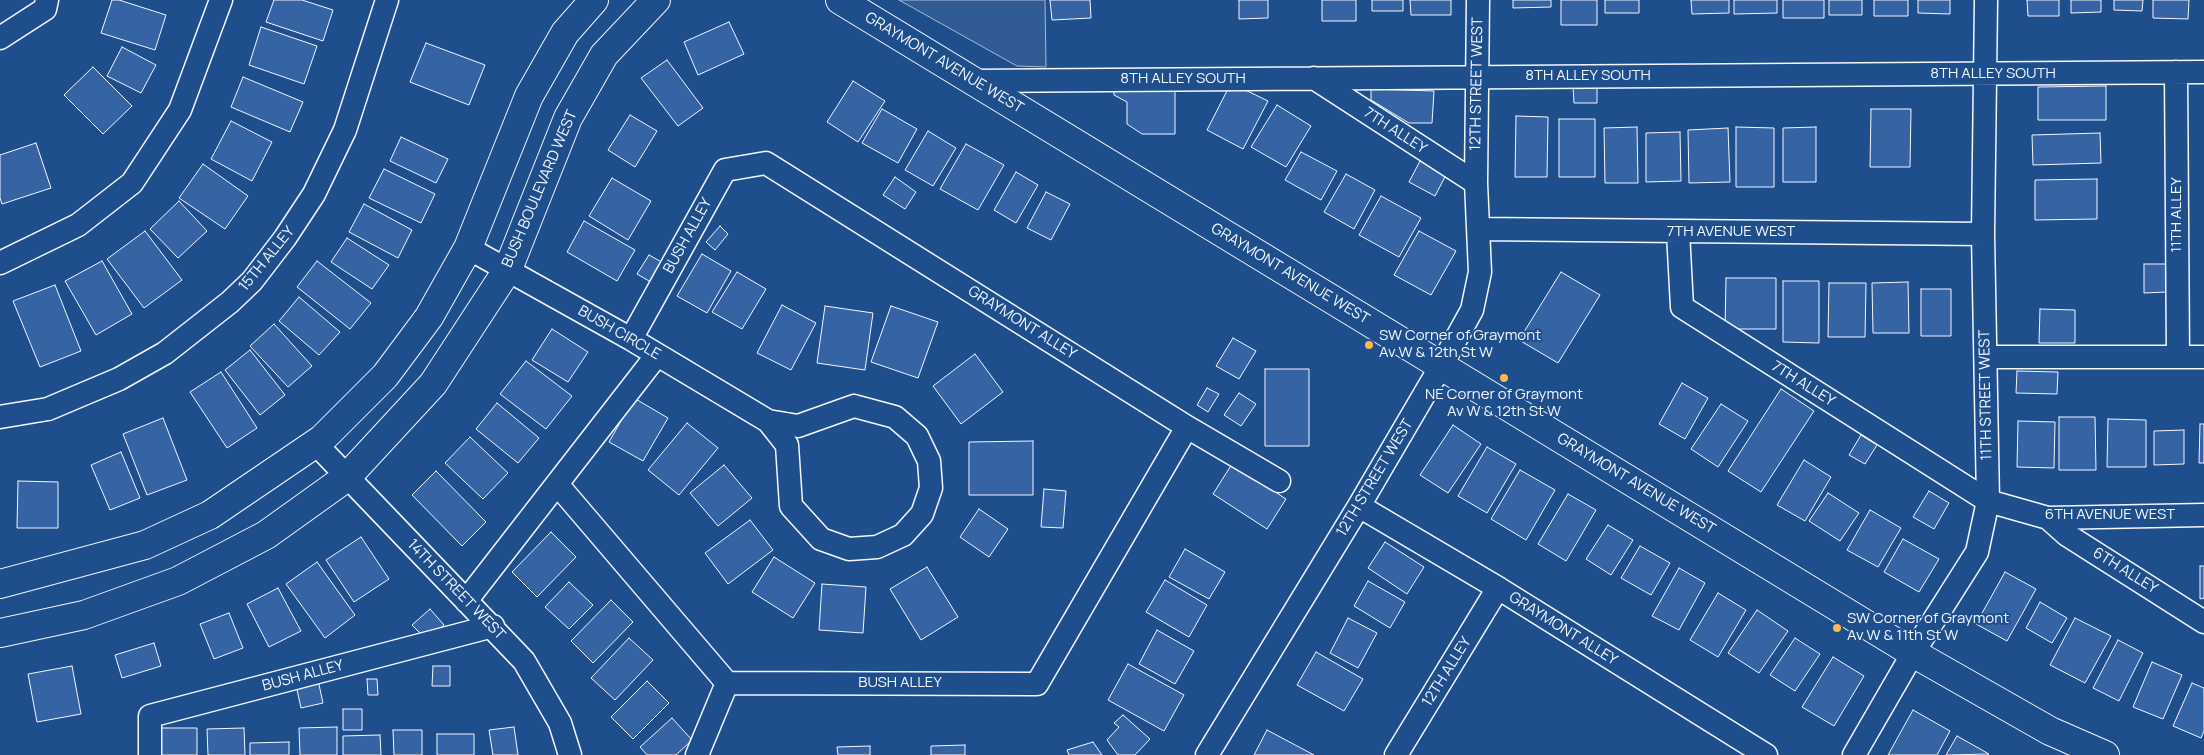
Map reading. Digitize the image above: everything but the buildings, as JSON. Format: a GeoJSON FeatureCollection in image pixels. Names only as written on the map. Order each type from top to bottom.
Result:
{"type":"FeatureCollection","features":[{"type":"Feature","properties":{"kind":"main road"},"geometry":{"type":"LineString","coordinates":[[0,584],[145,545],[210,515],[315,443],[385,376],[429,318],[468,248],[528,96],[565,33],[594,0]]}},
{"type":"Feature","properties":{"kind":"main road","name":"BUSH BOULEVARD WEST"},"geometry":{"type":"LineString","coordinates":[[0,633],[84,615],[178,581],[266,535],[347,477],[433,384],[508,269],[568,118],[604,55],[656,0]]}},
{"type":"Feature","properties":{"kind":"main road","name":"GRAYMONT AVENUE WEST"},"geometry":{"type":"LineString","coordinates":[[849,3],[972,81],[1913,653],[2050,731],[2105,755]]}},
{"type":"Feature","properties":{"kind":"street"},"geometry":{"type":"LineString","coordinates":[[0,38],[45,9],[47,0]]}},
{"type":"Feature","properties":{"kind":"street","name":"15TH ALLEY"},"geometry":{"type":"LineString","coordinates":[[0,416],[48,409],[119,379],[165,353],[230,302],[252,281],[285,238],[314,194],[345,130],[387,0]]}},
{"type":"Feature","properties":{"kind":"street","name":"12TH STREET WEST"},"geometry":{"type":"LineString","coordinates":[[1207,755],[1359,506],[1472,310],[1480,272],[1476,183],[1478,0]]}},
{"type":"Feature","properties":{"kind":"street","name":"11TH STREET WEST"},"geometry":{"type":"LineString","coordinates":[[1854,755],[1913,653],[1977,552],[1988,501],[1983,234],[1986,0]]}},
{"type":"Feature","properties":{"kind":"street"},"geometry":{"type":"LineString","coordinates":[[0,262],[78,225],[132,183],[180,110],[218,1]]}},
{"type":"Feature","properties":{"kind":"street","name":"11TH ALLEY"},"geometry":{"type":"LineString","coordinates":[[2176,72],[2178,357]]}},
{"type":"Feature","properties":{"kind":"street","name":"8TH ALLEY SOUTH"},"geometry":{"type":"LineString","coordinates":[[972,81],[2204,72]]}},
{"type":"Feature","properties":{"kind":"street","name":"7TH ALLEY"},"geometry":{"type":"LineString","coordinates":[[1314,78],[1476,183]]}},
{"type":"Feature","properties":{"kind":"street","name":"BUSH ALLEY"},"geometry":{"type":"LineString","coordinates":[[630,339],[725,170],[766,163]]}},
{"type":"Feature","properties":{"kind":"street","name":"GRAYMONT ALLEY"},"geometry":{"type":"LineString","coordinates":[[766,163],[1187,427],[1279,481]]}},
{"type":"Feature","properties":{"kind":"street","name":"7TH AVENUE WEST"},"geometry":{"type":"LineString","coordinates":[[1479,229],[1983,234]]}},
{"type":"Feature","properties":{"kind":"street","name":"7TH ALLEY"},"geometry":{"type":"LineString","coordinates":[[1678,232],[1682,307],[1988,501]]}},
{"type":"Feature","properties":{"kind":"street","name":"BUSH CIRCLE"},"geometry":{"type":"LineString","coordinates":[[468,248],[630,339],[768,421],[787,445],[791,506],[821,539],[848,549],[877,547],[903,535],[922,514],[931,488],[929,461],[917,436],[895,417],[854,406],[798,426],[768,421]]}},
{"type":"Feature","properties":{"kind":"street"},"geometry":{"type":"LineString","coordinates":[[466,600],[657,355]]}},
{"type":"Feature","properties":{"kind":"street"},"geometry":{"type":"LineString","coordinates":[[1986,357],[2204,357]]}},
{"type":"Feature","properties":{"kind":"street","name":"BUSH ALLEY"},"geometry":{"type":"LineString","coordinates":[[727,683],[1037,684],[1187,427]]}},
{"type":"Feature","properties":{"kind":"street","name":"14TH STREET WEST"},"geometry":{"type":"LineString","coordinates":[[315,443],[493,626],[524,661],[560,723],[570,755]]}},
{"type":"Feature","properties":{"kind":"street"},"geometry":{"type":"LineString","coordinates":[[557,484],[727,683],[698,755]]}},
{"type":"Feature","properties":{"kind":"street","name":"6TH AVENUE WEST"},"geometry":{"type":"LineString","coordinates":[[1988,501],[2048,518],[2204,515]]}},
{"type":"Feature","properties":{"kind":"street","name":"GRAYMONT ALLEY"},"geometry":{"type":"LineString","coordinates":[[1359,506],[1498,588],[1766,755]]}},
{"type":"Feature","properties":{"kind":"street","name":"6TH ALLEY"},"geometry":{"type":"LineString","coordinates":[[2048,518],[2067,535],[2204,622]]}},
{"type":"Feature","properties":{"kind":"street","name":"12TH ALLEY"},"geometry":{"type":"LineString","coordinates":[[1396,755],[1498,588]]}},
{"type":"Feature","properties":{"kind":"street","name":"BUSH ALLEY"},"geometry":{"type":"LineString","coordinates":[[150,755],[150,716],[493,626]]}},
{"type":"Feature","properties":{"kind":"shaded area"},"geometry":{"type":"Polygon","coordinates":[[[899,0],[1045,0],[1046,67],[1017,66],[899,0]]]}},
{"type":"Feature","properties":{"kind":"place","name":"SW Corner of Graymont Av W & 12th St W"},"geometry":{"type":"Point","coordinates":[1369,345]}},
{"type":"Feature","properties":{"kind":"place","name":"NE Corner of Graymont Av W & 12th St W"},"geometry":{"type":"Point","coordinates":[1504,378]}},
{"type":"Feature","properties":{"kind":"place","name":"SW Corner of Graymont Av W & 11th St W"},"geometry":{"type":"Point","coordinates":[1837,628]}}]}
